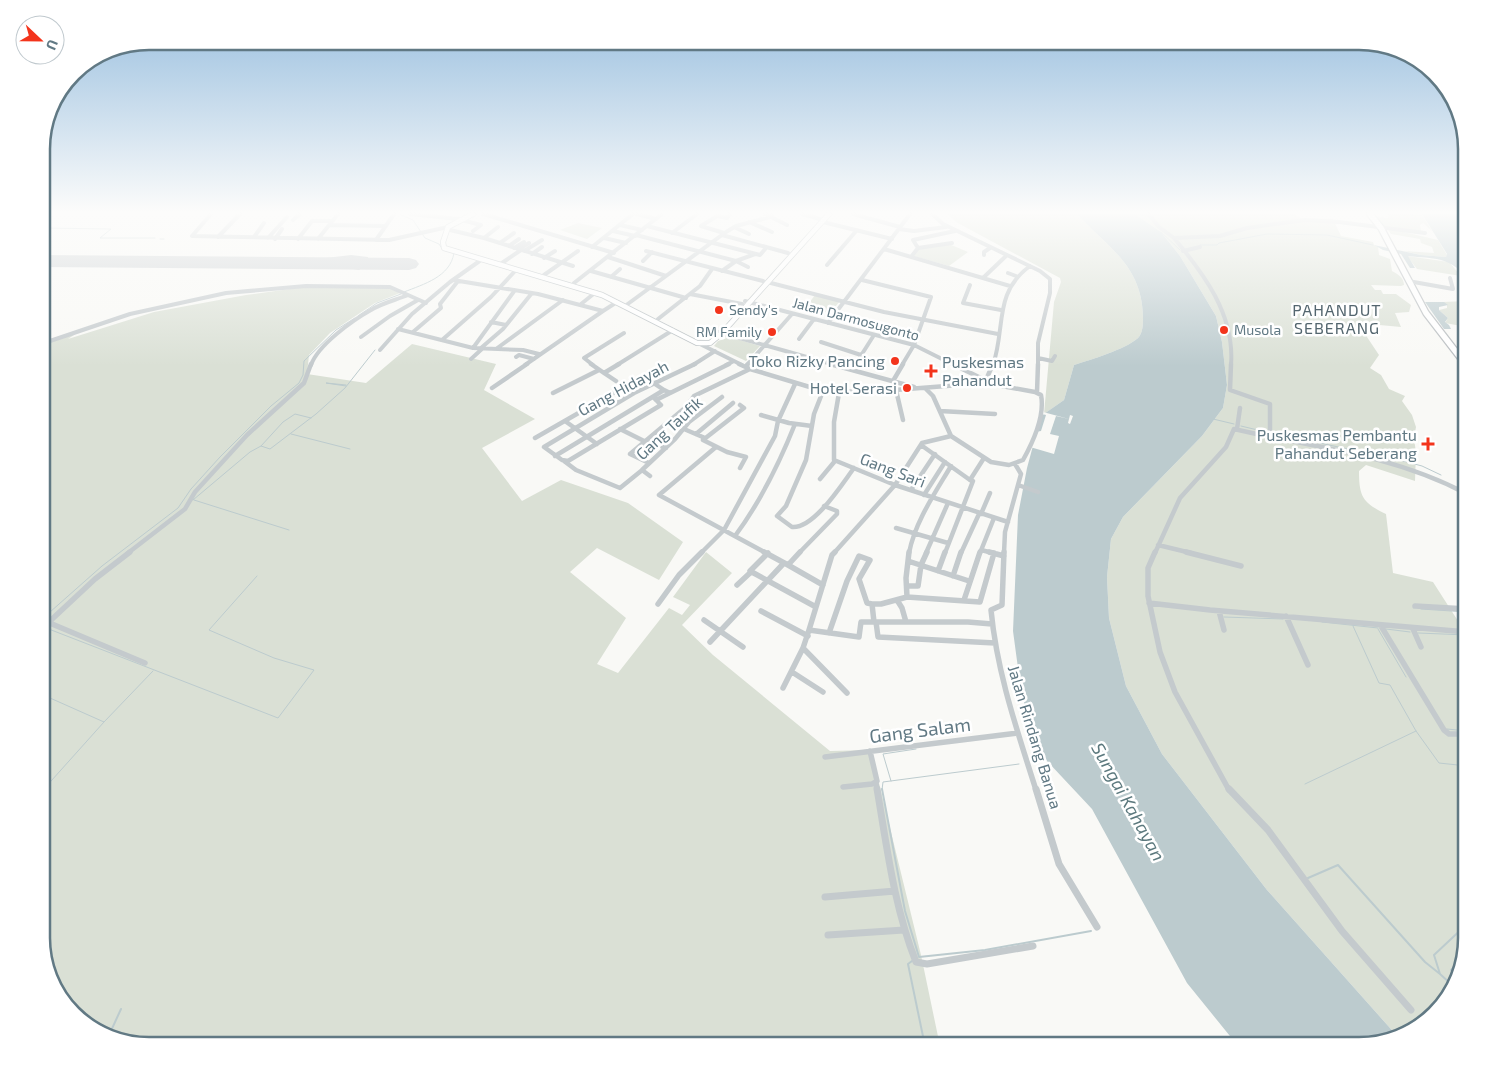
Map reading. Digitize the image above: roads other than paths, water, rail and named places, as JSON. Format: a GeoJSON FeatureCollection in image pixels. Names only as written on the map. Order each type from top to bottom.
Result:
{"type":"FeatureCollection","features":[{"type":"Feature","properties":{"kind":"highway"},"geometry":{"type":"LineString","coordinates":[[1399,265],[1430,320],[1458,355]]}},
{"type":"Feature","properties":{"kind":"main road"},"geometry":{"type":"LineString","coordinates":[[502,265],[596,292],[658,319],[672,330],[697,343],[709,342],[720,332],[780,265]]}},
{"type":"Feature","properties":{"kind":"main road"},"geometry":{"type":"LineString","coordinates":[[502,265],[605,293],[701,341],[709,342]]}},
{"type":"Feature","properties":{"kind":"main road"},"geometry":{"type":"LineString","coordinates":[[765,281],[779,265]]}},
{"type":"Feature","properties":{"kind":"main road"},"geometry":{"type":"LineString","coordinates":[[709,342],[714,350]]}},
{"type":"Feature","properties":{"kind":"street"},"geometry":{"type":"LineString","coordinates":[[380,350],[422,306],[475,265]]}},
{"type":"Feature","properties":{"kind":"street"},"geometry":{"type":"LineString","coordinates":[[544,275],[557,265]]}},
{"type":"Feature","properties":{"kind":"street"},"geometry":{"type":"LineString","coordinates":[[570,265],[574,266]]}},
{"type":"Feature","properties":{"kind":"street"},"geometry":{"type":"LineString","coordinates":[[574,283],[599,265]]}},
{"type":"Feature","properties":{"kind":"street"},"geometry":{"type":"LineString","coordinates":[[630,265],[666,276]]}},
{"type":"Feature","properties":{"kind":"street"},"geometry":{"type":"LineString","coordinates":[[626,305],[680,265]]}},
{"type":"Feature","properties":{"kind":"street"},"geometry":{"type":"LineString","coordinates":[[695,265],[924,320],[998,334]]}},
{"type":"Feature","properties":{"kind":"street"},"geometry":{"type":"LineString","coordinates":[[722,271],[731,265]]}},
{"type":"Feature","properties":{"kind":"street"},"geometry":{"type":"LineString","coordinates":[[743,265],[748,267]]}},
{"type":"Feature","properties":{"kind":"street"},"geometry":{"type":"LineString","coordinates":[[828,323],[873,265]]}},
{"type":"Feature","properties":{"kind":"street"},"geometry":{"type":"LineString","coordinates":[[940,265],[1010,286]]}},
{"type":"Feature","properties":{"kind":"street"},"geometry":{"type":"LineString","coordinates":[[984,277],[997,265]]}},
{"type":"Feature","properties":{"kind":"street"},"geometry":{"type":"LineString","coordinates":[[1027,265],[1046,274],[1050,281],[1050,294],[1038,343],[1037,392]]}},
{"type":"Feature","properties":{"kind":"street"},"geometry":{"type":"LineString","coordinates":[[1193,265],[1213,292],[1228,323],[1232,348],[1230,390],[1270,404],[1270,437]]}},
{"type":"Feature","properties":{"kind":"street"},"geometry":{"type":"LineString","coordinates":[[985,381],[995,358],[1001,310],[1010,286],[1016,276],[1030,266]]}},
{"type":"Feature","properties":{"kind":"street"},"geometry":{"type":"LineString","coordinates":[[611,276],[620,269]]}},
{"type":"Feature","properties":{"kind":"street"},"geometry":{"type":"LineString","coordinates":[[658,319],[686,298],[704,281],[712,269]]}},
{"type":"Feature","properties":{"kind":"street"},"geometry":{"type":"LineString","coordinates":[[442,340],[491,297],[516,270]]}},
{"type":"Feature","properties":{"kind":"street"},"geometry":{"type":"LineString","coordinates":[[591,271],[686,298]]}},
{"type":"Feature","properties":{"kind":"street"},"geometry":{"type":"LineString","coordinates":[[1008,273],[1016,276]]}},
{"type":"Feature","properties":{"kind":"street"},"geometry":{"type":"LineString","coordinates":[[1408,281],[1453,289],[1450,278]]}},
{"type":"Feature","properties":{"kind":"street"},"geometry":{"type":"LineString","coordinates":[[455,280],[532,293],[603,311]]}},
{"type":"Feature","properties":{"kind":"street"},"geometry":{"type":"LineString","coordinates":[[413,332],[441,308],[440,305],[455,280]]}},
{"type":"Feature","properties":{"kind":"street"},"geometry":{"type":"LineString","coordinates":[[862,280],[931,297],[914,345],[893,381]]}},
{"type":"Feature","properties":{"kind":"street"},"geometry":{"type":"LineString","coordinates":[[970,285],[963,303],[1001,310]]}},
{"type":"Feature","properties":{"kind":"street"},"geometry":{"type":"LineString","coordinates":[[50,341],[130,314],[226,293],[306,286],[390,287],[418,300],[440,305]]}},
{"type":"Feature","properties":{"kind":"street"},"geometry":{"type":"LineString","coordinates":[[473,348],[515,290]]}},
{"type":"Feature","properties":{"kind":"street"},"geometry":{"type":"LineString","coordinates":[[581,304],[596,292]]}},
{"type":"Feature","properties":{"kind":"street"},"geometry":{"type":"LineString","coordinates":[[145,663],[52,624],[50,621],[101,574],[185,509],[195,492],[247,435],[304,383],[313,359],[336,335],[372,310],[406,293]]}},
{"type":"Feature","properties":{"kind":"street"},"geometry":{"type":"LineString","coordinates":[[471,359],[506,325],[532,293]]}},
{"type":"Feature","properties":{"kind":"street","name":"Jalan Darmosugonto"},"geometry":{"type":"LineString","coordinates":[[690,294],[746,302],[914,345],[985,381]]}},
{"type":"Feature","properties":{"kind":"street"},"geometry":{"type":"LineString","coordinates":[[361,338],[385,319],[418,300]]}},
{"type":"Feature","properties":{"kind":"street"},"geometry":{"type":"LineString","coordinates":[[496,349],[563,300]]}},
{"type":"Feature","properties":{"kind":"street"},"geometry":{"type":"LineString","coordinates":[[492,388],[617,302]]}},
{"type":"Feature","properties":{"kind":"street"},"geometry":{"type":"LineString","coordinates":[[649,464],[630,454],[686,407],[694,396],[716,387],[734,376],[741,375],[792,314]]}},
{"type":"Feature","properties":{"kind":"street"},"geometry":{"type":"LineString","coordinates":[[800,339],[814,319]]}},
{"type":"Feature","properties":{"kind":"street"},"geometry":{"type":"LineString","coordinates":[[491,322],[506,325]]}},
{"type":"Feature","properties":{"kind":"street"},"geometry":{"type":"LineString","coordinates":[[398,329],[473,348],[522,350],[539,354]]}},
{"type":"Feature","properties":{"kind":"street"},"geometry":{"type":"LineString","coordinates":[[553,394],[601,371],[672,330]]}},
{"type":"Feature","properties":{"kind":"street"},"geometry":{"type":"LineString","coordinates":[[720,332],[917,388]]}},
{"type":"Feature","properties":{"kind":"street"},"geometry":{"type":"LineString","coordinates":[[616,381],[584,358],[624,333]]}},
{"type":"Feature","properties":{"kind":"street"},"geometry":{"type":"LineString","coordinates":[[852,370],[874,335]]}},
{"type":"Feature","properties":{"kind":"street"},"geometry":{"type":"LineString","coordinates":[[821,342],[862,355]]}},
{"type":"Feature","properties":{"kind":"street"},"geometry":{"type":"LineString","coordinates":[[697,343],[748,368],[794,384],[823,391],[839,393],[896,390],[985,381],[1037,392],[1042,397],[1043,404],[1026,456],[1015,464],[998,464],[984,458],[951,436],[933,396],[925,388]]}},
{"type":"Feature","properties":{"kind":"street","name":"Gang Hidayah"},"geometry":{"type":"LineString","coordinates":[[555,456],[544,447],[654,383],[686,369],[714,350]]}},
{"type":"Feature","properties":{"kind":"street"},"geometry":{"type":"LineString","coordinates":[[516,358],[519,355],[534,359]]}},
{"type":"Feature","properties":{"kind":"street"},"geometry":{"type":"LineString","coordinates":[[1038,358],[1052,361],[1056,356]]}},
{"type":"Feature","properties":{"kind":"street"},"geometry":{"type":"LineString","coordinates":[[641,471],[619,488],[576,470],[555,456],[586,436],[655,398],[670,393],[734,361]]}},
{"type":"Feature","properties":{"kind":"street"},"geometry":{"type":"LineString","coordinates":[[535,438],[643,376],[670,393]]}},
{"type":"Feature","properties":{"kind":"street"},"geometry":{"type":"LineString","coordinates":[[658,604],[679,575],[724,530],[775,436],[778,421],[794,384]]}},
{"type":"Feature","properties":{"kind":"street"},"geometry":{"type":"LineString","coordinates":[[655,398],[664,390]]}},
{"type":"Feature","properties":{"kind":"street"},"geometry":{"type":"LineString","coordinates":[[896,390],[903,420]]}},
{"type":"Feature","properties":{"kind":"street"},"geometry":{"type":"LineString","coordinates":[[823,391],[814,414],[806,460],[786,506],[777,515],[790,526],[795,528],[803,527],[824,506],[854,468]]}},
{"type":"Feature","properties":{"kind":"street","name":"Gang Sari"},"geometry":{"type":"LineString","coordinates":[[839,393],[834,434],[833,457],[835,461],[948,504],[1008,522]]}},
{"type":"Feature","properties":{"kind":"street","name":"Gang Taufik"},"geometry":{"type":"LineString","coordinates":[[650,476],[641,471],[695,418],[722,397]]}},
{"type":"Feature","properties":{"kind":"street"},"geometry":{"type":"LineString","coordinates":[[564,461],[568,461],[661,405],[655,398]]}},
{"type":"Feature","properties":{"kind":"street"},"geometry":{"type":"LineString","coordinates":[[696,434],[733,403]]}},
{"type":"Feature","properties":{"kind":"street"},"geometry":{"type":"LineString","coordinates":[[705,438],[744,408],[740,405]]}},
{"type":"Feature","properties":{"kind":"street"},"geometry":{"type":"LineString","coordinates":[[1237,429],[1240,408]]}},
{"type":"Feature","properties":{"kind":"street"},"geometry":{"type":"LineString","coordinates":[[940,411],[995,414]]}},
{"type":"Feature","properties":{"kind":"street"},"geometry":{"type":"LineString","coordinates":[[761,416],[778,421],[812,426]]}},
{"type":"Feature","properties":{"kind":"street"},"geometry":{"type":"LineString","coordinates":[[565,421],[597,444]]}},
{"type":"Feature","properties":{"kind":"street"},"geometry":{"type":"LineString","coordinates":[[735,536],[750,515],[780,460],[795,424]]}},
{"type":"Feature","properties":{"kind":"street"},"geometry":{"type":"LineString","coordinates":[[684,429],[705,438],[704,440],[716,447],[746,457],[740,468]]}},
{"type":"Feature","properties":{"kind":"street"},"geometry":{"type":"LineString","coordinates":[[1411,1010],[1336,924],[1268,830],[1231,793],[1175,692],[1160,652],[1149,603],[1147,571],[1180,498],[1226,447],[1233,430],[1237,429],[1389,461],[1428,473],[1458,489]]}},
{"type":"Feature","properties":{"kind":"street"},"geometry":{"type":"LineString","coordinates":[[620,430],[666,448]]}},
{"type":"Feature","properties":{"kind":"street"},"geometry":{"type":"LineString","coordinates":[[783,688],[803,648],[833,555],[895,485],[924,442],[951,436]]}},
{"type":"Feature","properties":{"kind":"street"},"geometry":{"type":"LineString","coordinates":[[922,445],[973,481],[938,571]]}},
{"type":"Feature","properties":{"kind":"street"},"geometry":{"type":"LineString","coordinates":[[716,447],[659,494],[823,585]]}},
{"type":"Feature","properties":{"kind":"street"},"geometry":{"type":"LineString","coordinates":[[1388,452],[1389,461]]}},
{"type":"Feature","properties":{"kind":"street"},"geometry":{"type":"LineString","coordinates":[[911,490],[935,454]]}},
{"type":"Feature","properties":{"kind":"street"},"geometry":{"type":"LineString","coordinates":[[970,480],[984,458]]}},
{"type":"Feature","properties":{"kind":"street"},"geometry":{"type":"LineString","coordinates":[[820,479],[835,461]]}},
{"type":"Feature","properties":{"kind":"street"},"geometry":{"type":"LineString","coordinates":[[924,495],[945,462]]}},
{"type":"Feature","properties":{"kind":"street"},"geometry":{"type":"LineString","coordinates":[[761,612],[808,633],[860,636],[861,622],[968,622],[992,624],[991,610],[1002,605],[1004,556],[1008,522],[1022,472],[1015,464]]}},
{"type":"Feature","properties":{"kind":"street"},"geometry":{"type":"LineString","coordinates":[[907,597],[908,551],[933,498],[951,466]]}},
{"type":"Feature","properties":{"kind":"street"},"geometry":{"type":"LineString","coordinates":[[1018,485],[1038,492]]}},
{"type":"Feature","properties":{"kind":"street"},"geometry":{"type":"LineString","coordinates":[[953,576],[963,547],[990,493]]}},
{"type":"Feature","properties":{"kind":"street"},"geometry":{"type":"LineString","coordinates":[[907,586],[918,586],[921,565],[931,538],[948,504]]}},
{"type":"Feature","properties":{"kind":"street"},"geometry":{"type":"LineString","coordinates":[[710,642],[767,581],[837,514],[837,511],[824,506]]}},
{"type":"Feature","properties":{"kind":"street"},"geometry":{"type":"LineString","coordinates":[[964,600],[969,581],[994,518]]}},
{"type":"Feature","properties":{"kind":"street"},"geometry":{"type":"LineString","coordinates":[[896,528],[948,543]]}},
{"type":"Feature","properties":{"kind":"street"},"geometry":{"type":"LineString","coordinates":[[1158,545],[1241,566]]}},
{"type":"Feature","properties":{"kind":"street"},"geometry":{"type":"LineString","coordinates":[[981,550],[1004,556]]}},
{"type":"Feature","properties":{"kind":"street"},"geometry":{"type":"LineString","coordinates":[[829,633],[847,581],[859,556],[870,560],[859,580],[867,603],[872,604],[907,597],[981,602],[994,553]]}},
{"type":"Feature","properties":{"kind":"street"},"geometry":{"type":"LineString","coordinates":[[737,585],[768,554]]}},
{"type":"Feature","properties":{"kind":"street"},"geometry":{"type":"LineString","coordinates":[[908,561],[969,581]]}},
{"type":"Feature","properties":{"kind":"street"},"geometry":{"type":"LineString","coordinates":[[751,572],[816,607]]}},
{"type":"Feature","properties":{"kind":"street"},"geometry":{"type":"LineString","coordinates":[[897,600],[906,622]]}},
{"type":"Feature","properties":{"kind":"street"},"geometry":{"type":"LineString","coordinates":[[1149,603],[1413,630],[1458,632]]}},
{"type":"Feature","properties":{"kind":"street"},"geometry":{"type":"LineString","coordinates":[[872,604],[878,636],[994,643]]}},
{"type":"Feature","properties":{"kind":"street"},"geometry":{"type":"LineString","coordinates":[[1415,606],[1458,608]]}},
{"type":"Feature","properties":{"kind":"street"},"geometry":{"type":"LineString","coordinates":[[1220,611],[1224,630]]}},
{"type":"Feature","properties":{"kind":"street"},"geometry":{"type":"LineString","coordinates":[[1286,616],[1308,665]]}},
{"type":"Feature","properties":{"kind":"street"},"geometry":{"type":"LineString","coordinates":[[704,620],[743,647]]}},
{"type":"Feature","properties":{"kind":"street","name":"Jalan Rindang Banua"},"geometry":{"type":"LineString","coordinates":[[992,624],[1004,693],[1044,812],[1056,856],[1063,872],[1097,927]]}},
{"type":"Feature","properties":{"kind":"street"},"geometry":{"type":"LineString","coordinates":[[1381,626],[1444,730],[1449,734],[1458,734]]}},
{"type":"Feature","properties":{"kind":"street"},"geometry":{"type":"LineString","coordinates":[[1413,630],[1421,647]]}},
{"type":"Feature","properties":{"kind":"street"},"geometry":{"type":"LineString","coordinates":[[803,648],[847,693]]}},
{"type":"Feature","properties":{"kind":"street"},"geometry":{"type":"LineString","coordinates":[[792,672],[823,692]]}},
{"type":"Feature","properties":{"kind":"street","name":"Gang Salam"},"geometry":{"type":"LineString","coordinates":[[825,756],[1018,733]]}},
{"type":"Feature","properties":{"kind":"street"},"geometry":{"type":"LineString","coordinates":[[870,751],[876,771],[876,783],[895,891],[904,930],[911,953],[916,962],[927,964],[1033,946]]}},
{"type":"Feature","properties":{"kind":"street"},"geometry":{"type":"LineString","coordinates":[[843,787],[876,783]]}},
{"type":"Feature","properties":{"kind":"street"},"geometry":{"type":"LineString","coordinates":[[825,897],[895,891]]}},
{"type":"Feature","properties":{"kind":"street"},"geometry":{"type":"LineString","coordinates":[[828,935],[904,930]]}},
{"type":"Feature","properties":{"kind":"water","name":"Sungai Kahayan"},"geometry":{"type":"Polygon","coordinates":[[[1125,265],[1185,265],[1216,316],[1222,342],[1227,385],[1223,408],[1202,436],[1123,517],[1111,539],[1107,577],[1109,618],[1126,686],[1162,754],[1267,890],[1393,1031],[1385,1034],[1359,1037],[1231,1037],[1187,983],[1092,809],[1033,746],[1020,683],[1013,631],[1018,515],[1027,468],[1041,416],[1064,400],[1074,365],[1107,354],[1125,346],[1140,336],[1143,325],[1141,299],[1137,284],[1125,265]]]}},
{"type":"Feature","properties":{"kind":"water"},"geometry":{"type":"Polygon","coordinates":[[[1408,265],[1413,265],[1415,268],[1410,268],[1408,265]]]}},
{"type":"Feature","properties":{"kind":"water"},"geometry":{"type":"Polygon","coordinates":[[[1425,302],[1444,302],[1448,305],[1439,307],[1439,310],[1448,318],[1445,322],[1451,329],[1444,329],[1425,302]]]}},
{"type":"Feature","properties":{"kind":"waterway"},"geometry":{"type":"LineString","coordinates":[[404,292],[442,274],[449,265]]}},
{"type":"Feature","properties":{"kind":"waterway"},"geometry":{"type":"LineString","coordinates":[[358,316],[377,303],[401,294]]}},
{"type":"Feature","properties":{"kind":"waterway"},"geometry":{"type":"LineString","coordinates":[[50,612],[102,566],[178,508],[191,489],[220,457],[271,406],[299,383],[303,375],[304,361],[336,330],[355,318]]}},
{"type":"Feature","properties":{"kind":"waterway"},"geometry":{"type":"LineString","coordinates":[[311,418],[345,388],[375,350]]}},
{"type":"Feature","properties":{"kind":"waterway"},"geometry":{"type":"LineString","coordinates":[[346,385],[326,383],[346,386]]}},
{"type":"Feature","properties":{"kind":"waterway"},"geometry":{"type":"LineString","coordinates":[[261,446],[283,422],[295,414],[311,418]]}},
{"type":"Feature","properties":{"kind":"waterway"},"geometry":{"type":"LineString","coordinates":[[261,446],[270,449],[311,418]]}},
{"type":"Feature","properties":{"kind":"waterway"},"geometry":{"type":"LineString","coordinates":[[1213,419],[1234,424]]}},
{"type":"Feature","properties":{"kind":"waterway"},"geometry":{"type":"LineString","coordinates":[[1241,426],[1266,432]]}},
{"type":"Feature","properties":{"kind":"waterway"},"geometry":{"type":"LineString","coordinates":[[1273,433],[1385,457]]}},
{"type":"Feature","properties":{"kind":"waterway"},"geometry":{"type":"LineString","coordinates":[[291,434],[350,449]]}},
{"type":"Feature","properties":{"kind":"waterway"},"geometry":{"type":"LineString","coordinates":[[193,500],[250,452],[261,446]]}},
{"type":"Feature","properties":{"kind":"waterway"},"geometry":{"type":"LineString","coordinates":[[1392,458],[1422,466],[1441,475]]}},
{"type":"Feature","properties":{"kind":"waterway"},"geometry":{"type":"LineString","coordinates":[[194,500],[289,530]]}},
{"type":"Feature","properties":{"kind":"waterway"},"geometry":{"type":"LineString","coordinates":[[50,629],[278,718],[314,670],[274,658],[209,630],[257,576]]}},
{"type":"Feature","properties":{"kind":"waterway"},"geometry":{"type":"LineString","coordinates":[[1421,609],[1458,611]]}},
{"type":"Feature","properties":{"kind":"waterway"},"geometry":{"type":"LineString","coordinates":[[1224,617],[1283,619]]}},
{"type":"Feature","properties":{"kind":"waterway"},"geometry":{"type":"LineString","coordinates":[[1322,622],[1378,628]]}},
{"type":"Feature","properties":{"kind":"waterway"},"geometry":{"type":"LineString","coordinates":[[1353,626],[1379,683],[1390,685],[1416,731]]}},
{"type":"Feature","properties":{"kind":"waterway"},"geometry":{"type":"LineString","coordinates":[[1378,629],[1406,677]]}},
{"type":"Feature","properties":{"kind":"waterway"},"geometry":{"type":"LineString","coordinates":[[1386,629],[1410,632]]}},
{"type":"Feature","properties":{"kind":"waterway"},"geometry":{"type":"LineString","coordinates":[[1418,633],[1458,635]]}},
{"type":"Feature","properties":{"kind":"waterway"},"geometry":{"type":"LineString","coordinates":[[104,722],[153,671]]}},
{"type":"Feature","properties":{"kind":"waterway"},"geometry":{"type":"LineString","coordinates":[[50,698],[104,722]]}},
{"type":"Feature","properties":{"kind":"waterway"},"geometry":{"type":"LineString","coordinates":[[50,782],[104,722]]}},
{"type":"Feature","properties":{"kind":"waterway"},"geometry":{"type":"LineString","coordinates":[[1447,729],[1458,730]]}},
{"type":"Feature","properties":{"kind":"waterway"},"geometry":{"type":"LineString","coordinates":[[1305,784],[1416,731]]}},
{"type":"Feature","properties":{"kind":"waterway"},"geometry":{"type":"LineString","coordinates":[[1416,731],[1439,763],[1458,765]]}},
{"type":"Feature","properties":{"kind":"waterway"},"geometry":{"type":"LineString","coordinates":[[891,781],[883,754],[916,749]]}},
{"type":"Feature","properties":{"kind":"waterway"},"geometry":{"type":"LineString","coordinates":[[891,781],[1019,764]]}},
{"type":"Feature","properties":{"kind":"waterway"},"geometry":{"type":"LineString","coordinates":[[882,789],[883,782],[891,781]]}},
{"type":"Feature","properties":{"kind":"waterway"},"geometry":{"type":"LineString","coordinates":[[882,789],[905,911],[919,957],[985,950],[1091,931]]}},
{"type":"Feature","properties":{"kind":"waterway"},"geometry":{"type":"LineString","coordinates":[[1308,878],[1338,865],[1425,962],[1440,974]]}},
{"type":"Feature","properties":{"kind":"waterway"},"geometry":{"type":"LineString","coordinates":[[1440,974],[1434,955],[1458,932]]}},
{"type":"Feature","properties":{"kind":"waterway"},"geometry":{"type":"LineString","coordinates":[[912,961],[908,964],[923,1037]]}},
{"type":"Feature","properties":{"kind":"waterway"},"geometry":{"type":"LineString","coordinates":[[1453,971],[1451,970],[1454,967]]}},
{"type":"Feature","properties":{"kind":"waterway"},"geometry":{"type":"LineString","coordinates":[[1440,974],[1448,981]]}},
{"type":"Feature","properties":{"kind":"waterway"},"geometry":{"type":"LineString","coordinates":[[112,1030],[121,1009]]}},
{"type":"Feature","properties":{"kind":"place","name":"Sendy's"},"geometry":{"type":"Point","coordinates":[719,310]}},
{"type":"Feature","properties":{"kind":"place","name":"Musola"},"geometry":{"type":"Point","coordinates":[1224,330]}},
{"type":"Feature","properties":{"kind":"place","name":"RM Family"},"geometry":{"type":"Point","coordinates":[772,332]}},
{"type":"Feature","properties":{"kind":"place","name":"Toko Rizky Pancing"},"geometry":{"type":"Point","coordinates":[895,361]}},
{"type":"Feature","properties":{"kind":"place","name":"Puskesmas Pahandut"},"geometry":{"type":"Point","coordinates":[931,371]}},
{"type":"Feature","properties":{"kind":"place","name":"Hotel Serasi"},"geometry":{"type":"Point","coordinates":[907,388]}},
{"type":"Feature","properties":{"kind":"place","name":"Puskesmas Pembantu Pahandut Seberang"},"geometry":{"type":"Point","coordinates":[1428,444]}},
{"type":"Feature","properties":{"kind":"district","name":"PAHANDUT SEBERANG"},"geometry":{"type":"Point","coordinates":[1337,319]}}]}
